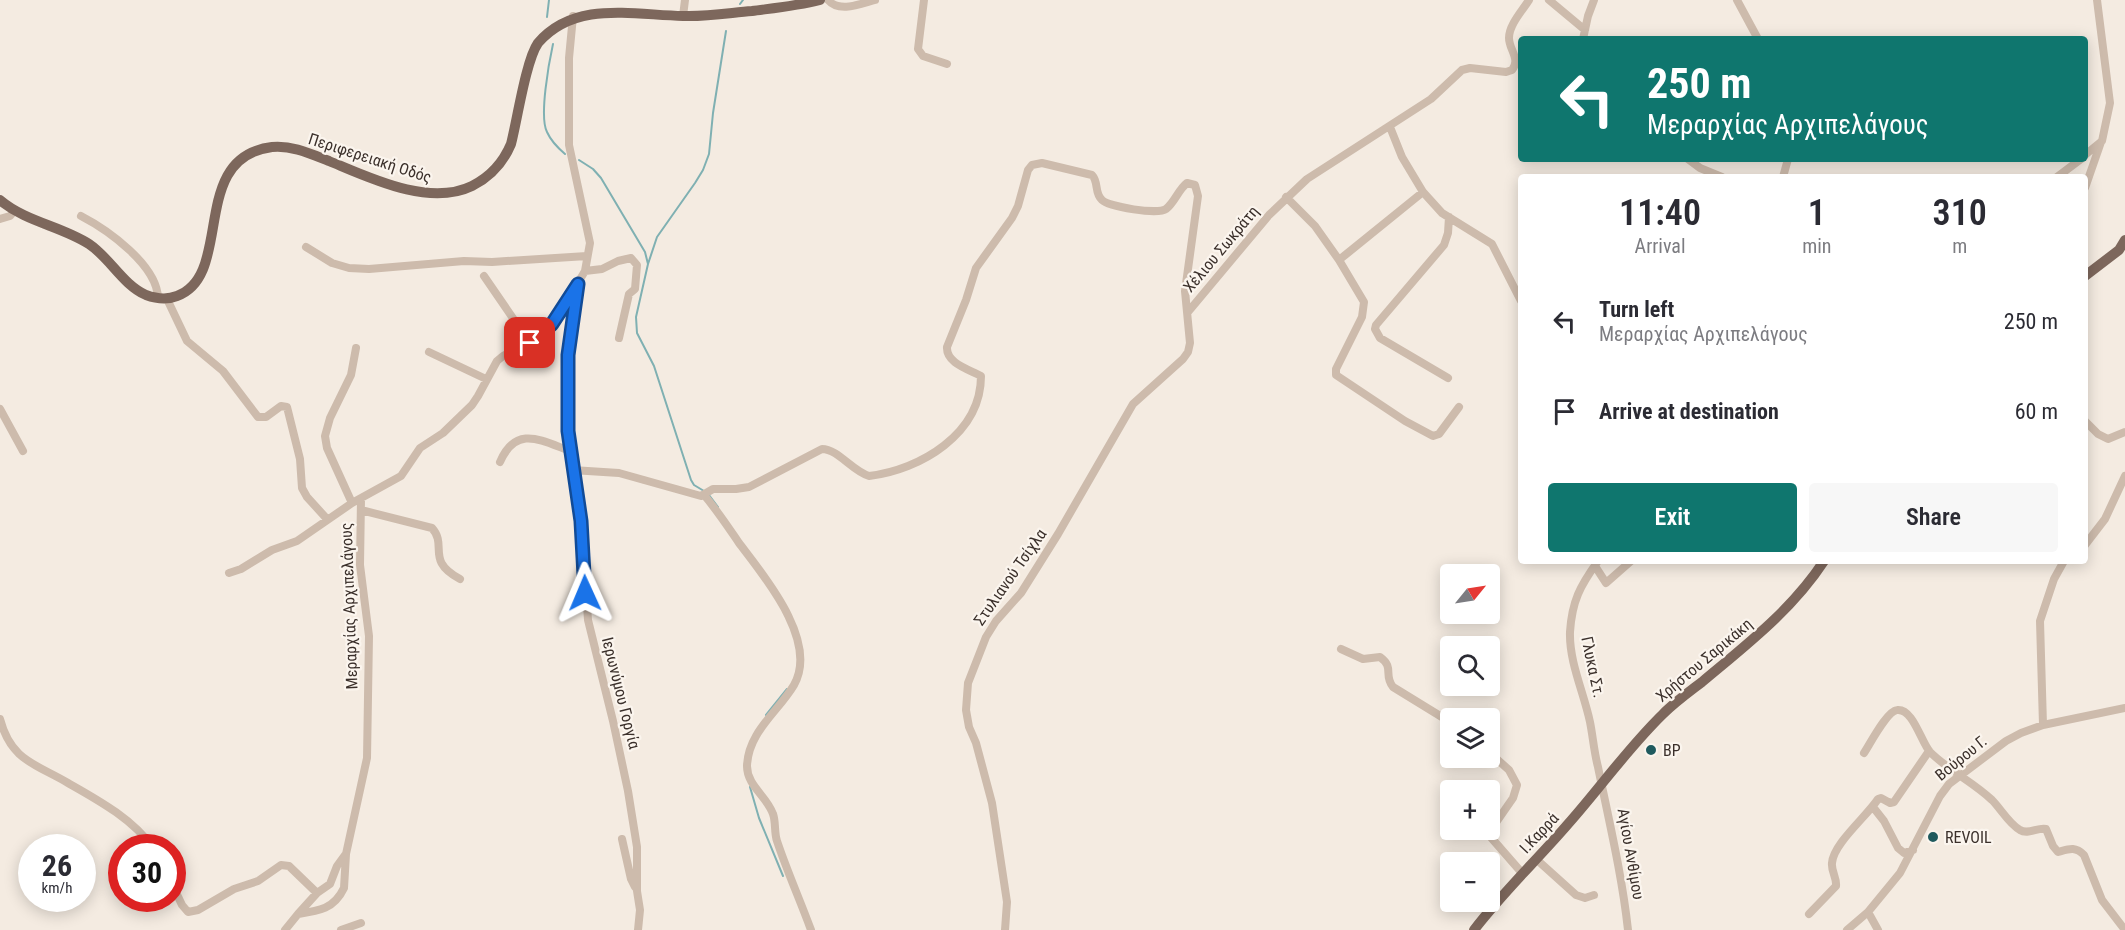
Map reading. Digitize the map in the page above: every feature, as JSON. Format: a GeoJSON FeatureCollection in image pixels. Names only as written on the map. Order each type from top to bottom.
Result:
{"type":"FeatureCollection","features":[{"type":"Feature","properties":{"kind":"main road","name":"Περιφερειακή Οδός"},"geometry":{"type":"LineString","coordinates":[[163,299],[185,292],[196,282],[205,264],[223,184],[237,164],[257,151],[280,147],[298,150],[393,185],[430,194],[461,191],[486,178],[497,167],[511,144],[535,49],[547,33],[573,16],[602,9],[683,16],[784,8],[819,0]]}},
{"type":"Feature","properties":{"kind":"main road"},"geometry":{"type":"LineString","coordinates":[[0,200],[15,210],[87,243],[104,256],[132,285],[145,294],[163,299]]}},
{"type":"Feature","properties":{"kind":"main road"},"geometry":{"type":"LineString","coordinates":[[2088,274],[2119,250],[2125,240]]}},
{"type":"Feature","properties":{"kind":"main road","name":"Χρήστου Σαρικάκη"},"geometry":{"type":"LineString","coordinates":[[1603,784],[1634,744],[1664,712],[1773,621],[1810,582],[1822,564]]}},
{"type":"Feature","properties":{"kind":"main road","name":"Ι.Καρρά"},"geometry":{"type":"LineString","coordinates":[[1474,930],[1603,784]]}},
{"type":"Feature","properties":{"kind":"street"},"geometry":{"type":"LineString","coordinates":[[683,16],[684,0]]}},
{"type":"Feature","properties":{"kind":"street"},"geometry":{"type":"LineString","coordinates":[[828,0],[837,7],[875,0]]}},
{"type":"Feature","properties":{"kind":"street"},"geometry":{"type":"LineString","coordinates":[[924,0],[918,49],[923,56],[947,64]]}},
{"type":"Feature","properties":{"kind":"street"},"geometry":{"type":"LineString","coordinates":[[1518,68],[1510,36],[1517,18],[1529,0]]}},
{"type":"Feature","properties":{"kind":"street"},"geometry":{"type":"LineString","coordinates":[[1550,0],[1584,34],[1594,0]]}},
{"type":"Feature","properties":{"kind":"street"},"geometry":{"type":"LineString","coordinates":[[1737,0],[1756,36]]}},
{"type":"Feature","properties":{"kind":"street"},"geometry":{"type":"LineString","coordinates":[[2088,180],[2102,141],[2110,103],[2097,0]]}},
{"type":"Feature","properties":{"kind":"street"},"geometry":{"type":"LineString","coordinates":[[573,16],[569,58],[569,145],[588,227],[590,243],[585,271],[602,269],[618,261],[631,258],[637,266],[635,289],[629,294],[619,338]]}},
{"type":"Feature","properties":{"kind":"street","name":"Χέλιου Σωκράτη"},"geometry":{"type":"LineString","coordinates":[[1188,312],[1286,197],[1307,179],[1431,99],[1462,70],[1470,68],[1506,72],[1518,68]]}},
{"type":"Feature","properties":{"kind":"street"},"geometry":{"type":"LineString","coordinates":[[1390,126],[1402,157],[1423,192],[1436,208],[1449,218],[1479,234],[1492,244],[1518,295]]}},
{"type":"Feature","properties":{"kind":"street"},"geometry":{"type":"LineString","coordinates":[[2088,153],[2102,141]]}},
{"type":"Feature","properties":{"kind":"street"},"geometry":{"type":"LineString","coordinates":[[1692,162],[1715,174]]}},
{"type":"Feature","properties":{"kind":"street"},"geometry":{"type":"LineString","coordinates":[[2061,174],[2077,162]]}},
{"type":"Feature","properties":{"kind":"street","name":"Χέλιου Σωκράτη"},"geometry":{"type":"LineString","coordinates":[[708,493],[749,487],[822,449],[831,450],[862,474],[874,476],[916,464],[953,438],[967,423],[974,408],[981,377],[949,357],[946,351],[948,343],[966,300],[976,268],[1012,218],[1018,206],[1028,170],[1032,165],[1042,163],[1092,175],[1098,194],[1107,203],[1153,213],[1165,210],[1184,185],[1189,182],[1195,185],[1198,196],[1185,291],[1188,312]]}},
{"type":"Feature","properties":{"kind":"street"},"geometry":{"type":"LineString","coordinates":[[1339,260],[1423,192]]}},
{"type":"Feature","properties":{"kind":"street"},"geometry":{"type":"LineString","coordinates":[[1286,197],[1312,222],[1362,298],[1364,307],[1362,317],[1336,369],[1336,375],[1405,421],[1433,436],[1439,434],[1459,407]]}},
{"type":"Feature","properties":{"kind":"street"},"geometry":{"type":"LineString","coordinates":[[0,219],[10,216],[15,210]]}},
{"type":"Feature","properties":{"kind":"street"},"geometry":{"type":"LineString","coordinates":[[81,216],[112,234],[146,268],[187,341],[223,371],[258,417],[266,417],[281,406],[287,407],[300,459],[302,488],[327,519]]}},
{"type":"Feature","properties":{"kind":"street"},"geometry":{"type":"LineString","coordinates":[[1448,378],[1380,338],[1375,329],[1444,245],[1447,239],[1449,218]]}},
{"type":"Feature","properties":{"kind":"street"},"geometry":{"type":"LineString","coordinates":[[306,247],[332,263],[349,268],[369,269],[464,261],[492,262],[587,256]]}},
{"type":"Feature","properties":{"kind":"street","name":"Μεραρχίας Αρχιπελάγους"},"geometry":{"type":"LineString","coordinates":[[298,914],[321,911],[336,902],[344,888],[346,854],[367,758],[369,636],[360,564],[361,510],[357,501],[402,476],[420,448],[443,433],[472,405],[497,361],[530,343],[552,324],[585,271]]}},
{"type":"Feature","properties":{"kind":"street"},"geometry":{"type":"LineString","coordinates":[[484,276],[530,343]]}},
{"type":"Feature","properties":{"kind":"street","name":"Ιερωνύμου Γοργία"},"geometry":{"type":"LineString","coordinates":[[578,284],[568,355],[568,431],[581,521],[588,620],[613,721],[637,847],[637,891],[640,910],[638,930]]}},
{"type":"Feature","properties":{"kind":"street","name":"Στυλιανού Τσίχλα"},"geometry":{"type":"LineString","coordinates":[[1005,930],[1007,902],[992,803],[966,710],[968,683],[986,637],[1027,583],[1058,534],[1133,404],[1186,356],[1190,343],[1188,312]]}},
{"type":"Feature","properties":{"kind":"street"},"geometry":{"type":"LineString","coordinates":[[229,573],[272,550],[297,541],[357,501],[327,448],[325,436],[330,417],[351,375],[356,348]]}},
{"type":"Feature","properties":{"kind":"street"},"geometry":{"type":"LineString","coordinates":[[429,352],[486,380]]}},
{"type":"Feature","properties":{"kind":"street"},"geometry":{"type":"LineString","coordinates":[[0,409],[23,451]]}},
{"type":"Feature","properties":{"kind":"street"},"geometry":{"type":"LineString","coordinates":[[2088,424],[2098,434],[2108,439],[2125,432]]}},
{"type":"Feature","properties":{"kind":"street"},"geometry":{"type":"LineString","coordinates":[[500,462],[508,447],[519,439],[527,437],[570,451]]}},
{"type":"Feature","properties":{"kind":"street"},"geometry":{"type":"LineString","coordinates":[[572,470],[619,472],[664,487],[708,493],[775,591],[793,626],[800,662],[796,679],[757,735],[749,753],[747,768],[756,789],[773,814],[776,837],[811,930]]}},
{"type":"Feature","properties":{"kind":"street"},"geometry":{"type":"LineString","coordinates":[[2088,542],[2105,519],[2125,476]]}},
{"type":"Feature","properties":{"kind":"street"},"geometry":{"type":"LineString","coordinates":[[361,510],[432,528],[436,533],[440,561],[444,568],[460,579]]}},
{"type":"Feature","properties":{"kind":"street"},"geometry":{"type":"LineString","coordinates":[[1596,564],[1606,583],[1628,564]]}},
{"type":"Feature","properties":{"kind":"street","name":"Γλυκα Στ."},"geometry":{"type":"LineString","coordinates":[[1596,564],[1582,583],[1576,597],[1570,639],[1603,784]]}},
{"type":"Feature","properties":{"kind":"street"},"geometry":{"type":"LineString","coordinates":[[2043,725],[2040,621],[2054,579],[2062,564]]}},
{"type":"Feature","properties":{"kind":"street"},"geometry":{"type":"LineString","coordinates":[[1341,649],[1363,659],[1380,657],[1389,668],[1388,680],[1393,687],[1440,716]]}},
{"type":"Feature","properties":{"kind":"street","name":"Βούρου Γ."},"geometry":{"type":"LineString","coordinates":[[1847,930],[1868,912],[1895,880],[1940,796],[1949,784],[2006,741],[2021,733],[2043,725],[2125,708]]}},
{"type":"Feature","properties":{"kind":"street"},"geometry":{"type":"LineString","coordinates":[[1864,753],[1890,714],[1897,710],[1909,715],[1929,751],[1991,799],[2019,830],[2027,832],[2046,829],[2058,852],[2075,848],[2079,850],[2084,855],[2102,900],[2125,930]]}},
{"type":"Feature","properties":{"kind":"street"},"geometry":{"type":"LineString","coordinates":[[0,719],[17,753],[28,763],[68,782],[116,812],[141,834]]}},
{"type":"Feature","properties":{"kind":"street"},"geometry":{"type":"LineString","coordinates":[[1809,914],[1836,886],[1832,868],[1833,855],[1850,831],[1879,798],[1890,803],[1894,802],[1929,751]]}},
{"type":"Feature","properties":{"kind":"street"},"geometry":{"type":"LineString","coordinates":[[1500,762],[1509,770],[1517,786],[1513,798],[1488,834],[1522,873]]}},
{"type":"Feature","properties":{"kind":"street","name":"Αγίου Ανθίμου"},"geometry":{"type":"LineString","coordinates":[[1603,784],[1628,930]]}},
{"type":"Feature","properties":{"kind":"street"},"geometry":{"type":"LineString","coordinates":[[1873,807],[1898,848],[1904,853],[1913,850]]}},
{"type":"Feature","properties":{"kind":"street"},"geometry":{"type":"LineString","coordinates":[[622,839],[631,879],[637,891]]}},
{"type":"Feature","properties":{"kind":"street"},"geometry":{"type":"LineString","coordinates":[[285,930],[318,893],[330,884],[346,854]]}},
{"type":"Feature","properties":{"kind":"street"},"geometry":{"type":"LineString","coordinates":[[1536,859],[1576,895],[1585,898],[1594,895]]}},
{"type":"Feature","properties":{"kind":"street"},"geometry":{"type":"LineString","coordinates":[[186,910],[188,912],[198,909],[234,889],[258,881],[277,866],[284,864],[318,893]]}},
{"type":"Feature","properties":{"kind":"street"},"geometry":{"type":"LineString","coordinates":[[1868,912],[1878,930]]}},
{"type":"Feature","properties":{"kind":"street"},"geometry":{"type":"LineString","coordinates":[[344,930],[361,923]]}},
{"type":"Feature","properties":{"kind":"waterway"},"geometry":{"type":"LineString","coordinates":[[547,17],[549,0]]}},
{"type":"Feature","properties":{"kind":"waterway"},"geometry":{"type":"LineString","coordinates":[[740,4],[743,0]]}},
{"type":"Feature","properties":{"kind":"waterway"},"geometry":{"type":"LineString","coordinates":[[648,264],[657,237],[695,183],[709,154],[726,31]]}},
{"type":"Feature","properties":{"kind":"waterway"},"geometry":{"type":"LineString","coordinates":[[553,44],[546,89],[545,125],[557,147],[565,154]]}},
{"type":"Feature","properties":{"kind":"waterway"},"geometry":{"type":"LineString","coordinates":[[579,160],[593,169],[601,178],[645,252],[648,264],[636,317],[637,333],[654,366],[691,480],[694,485],[704,491]]}},
{"type":"Feature","properties":{"kind":"waterway"},"geometry":{"type":"LineString","coordinates":[[709,495],[718,507]]}},
{"type":"Feature","properties":{"kind":"waterway"},"geometry":{"type":"LineString","coordinates":[[766,715],[787,689]]}},
{"type":"Feature","properties":{"kind":"waterway"},"geometry":{"type":"LineString","coordinates":[[750,787],[759,818],[783,876]]}},
{"type":"Feature","properties":{"kind":"place","name":"BP"},"geometry":{"type":"Point","coordinates":[1651,750]}},
{"type":"Feature","properties":{"kind":"place","name":"REVOIL"},"geometry":{"type":"Point","coordinates":[1933,837]}},
{"type":"Feature","properties":{"kind":"route"},"geometry":{"type":"LineString","coordinates":[[530,343],[557,318],[578,284],[568,355],[568,431],[585,559],[585,593]]}}]}
